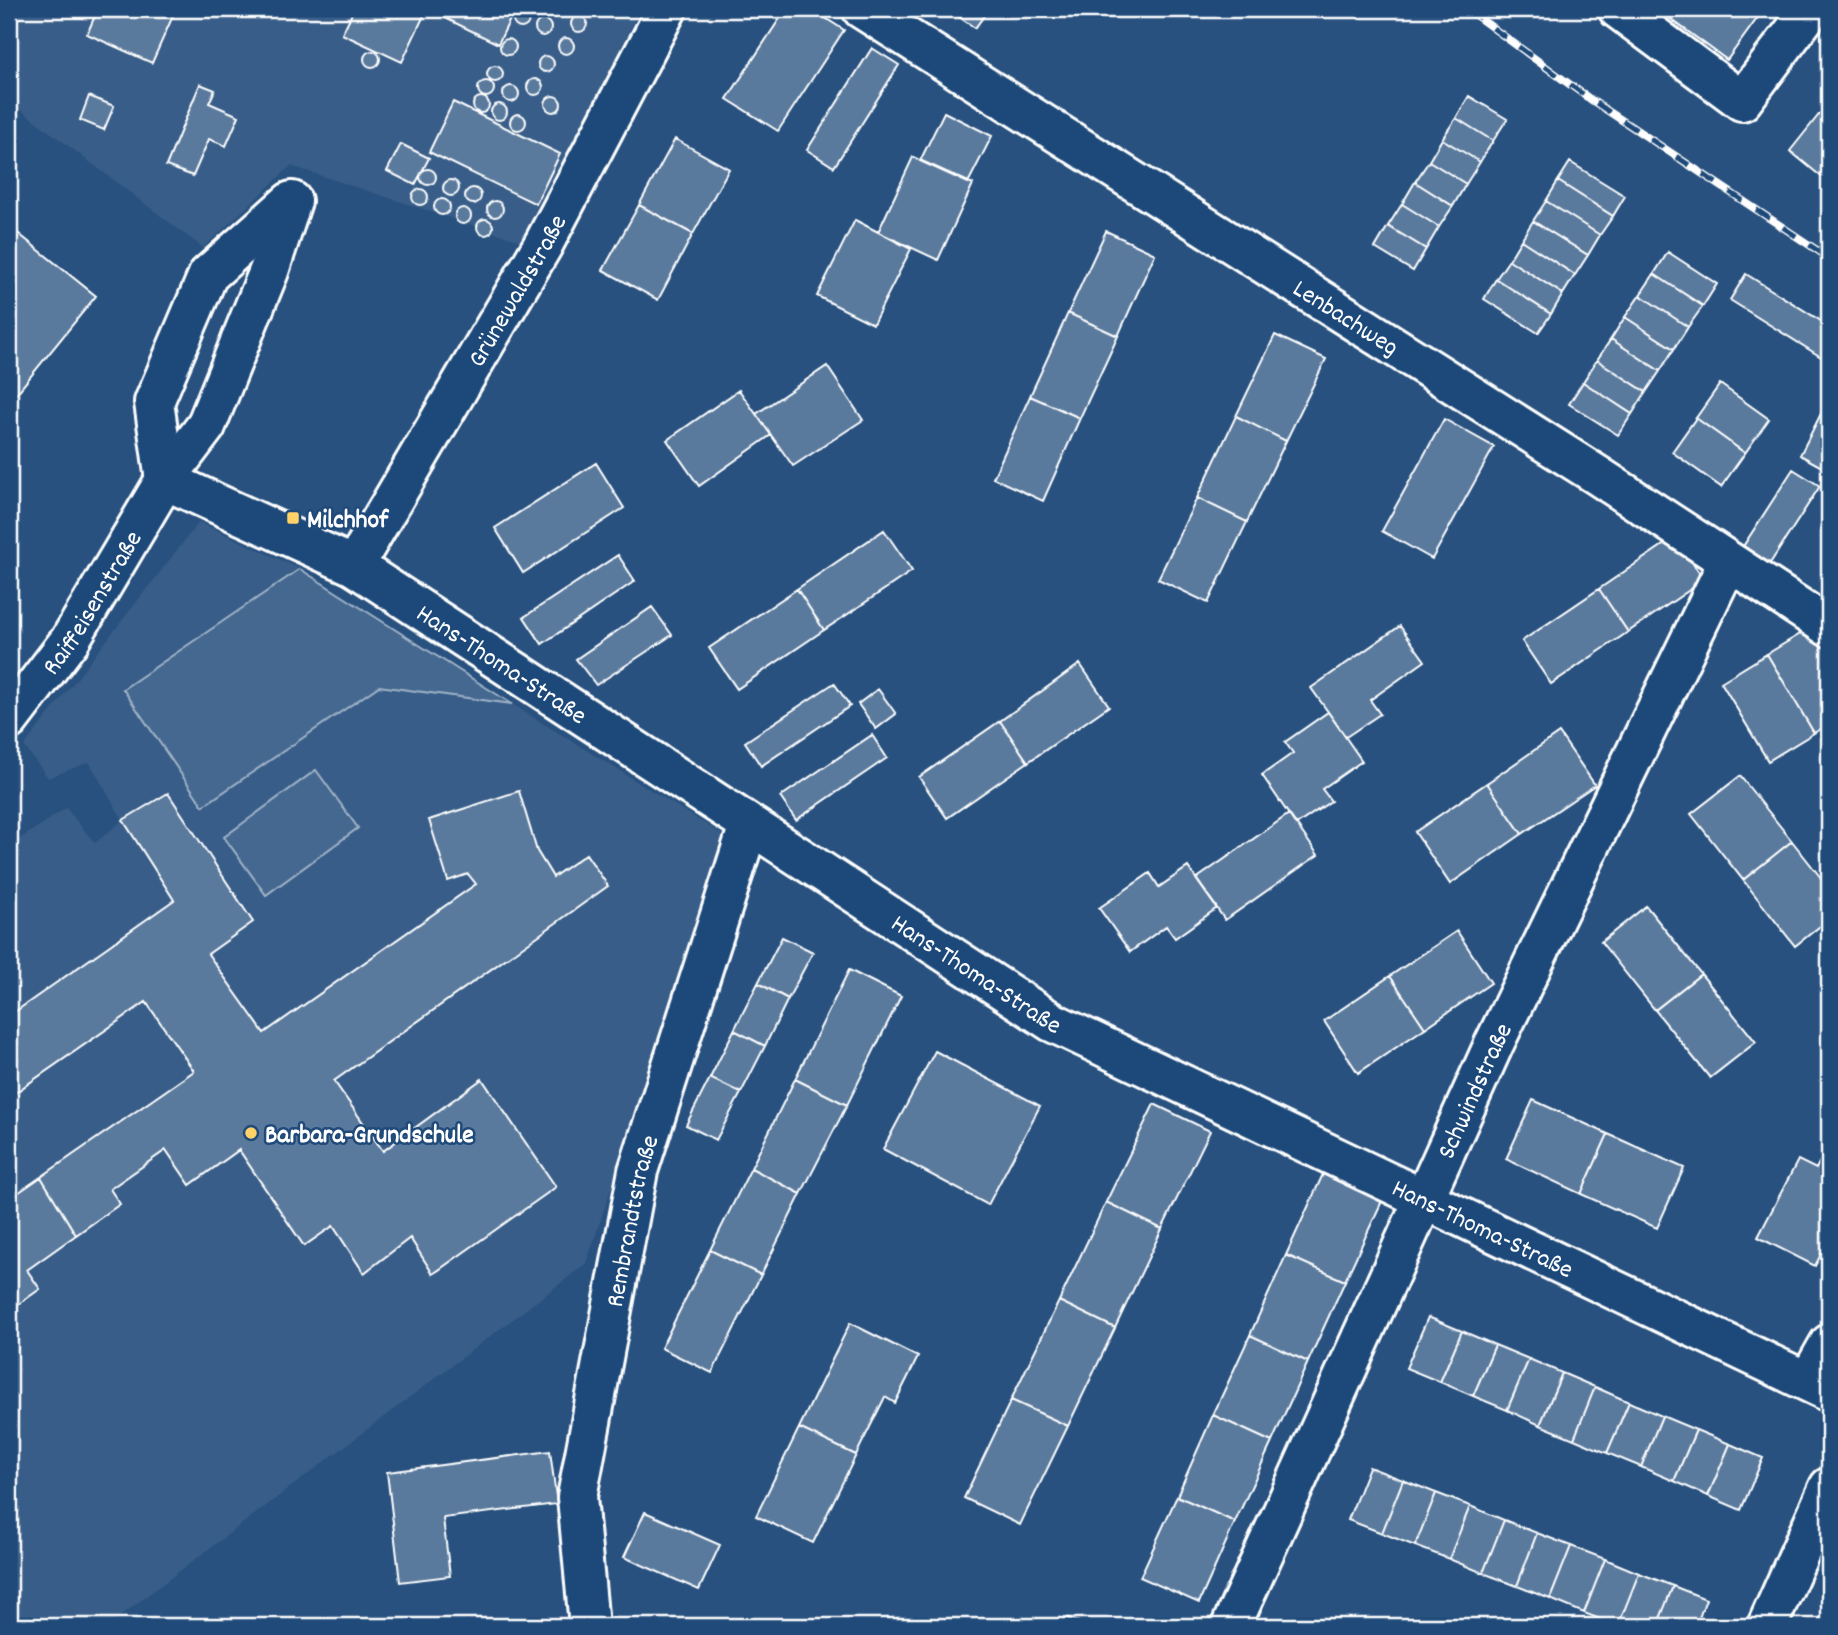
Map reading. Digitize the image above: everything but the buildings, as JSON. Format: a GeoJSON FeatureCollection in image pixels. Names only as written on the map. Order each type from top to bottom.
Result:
{"type":"FeatureCollection","features":[{"type":"Feature","properties":{"kind":"street","name":"Grünewaldstraße"},"geometry":{"type":"LineString","coordinates":[[354,565],[543,245],[667,9]]}},
{"type":"Feature","properties":{"kind":"street","name":"Lenbachweg"},"geometry":{"type":"LineString","coordinates":[[862,9],[1597,475],[1829,627]]}},
{"type":"Feature","properties":{"kind":"street"},"geometry":{"type":"LineString","coordinates":[[1618,9],[1742,101],[1811,9]]}},
{"type":"Feature","properties":{"kind":"street","name":"Raiffeisenstraße"},"geometry":{"type":"LineString","coordinates":[[9,720],[70,640],[165,480],[206,426],[269,271],[292,201],[208,275],[154,402],[165,480]]}},
{"type":"Feature","properties":{"kind":"street","name":"Hans-Thoma-Straße"},"geometry":{"type":"LineString","coordinates":[[165,480],[354,565],[1052,1022],[1819,1387]]}},
{"type":"Feature","properties":{"kind":"street","name":"Schwindstraße"},"geometry":{"type":"LineString","coordinates":[[1231,1626],[1494,1044],[1728,562]]}},
{"type":"Feature","properties":{"kind":"street","name":"Rembrandtstraße"},"geometry":{"type":"LineString","coordinates":[[589,1626],[577,1497],[638,1171],[749,825]]}},
{"type":"Feature","properties":{"kind":"street"},"geometry":{"type":"LineString","coordinates":[[1819,1387],[1829,1345]]}},
{"type":"Feature","properties":{"kind":"street"},"geometry":{"type":"LineString","coordinates":[[1767,1626],[1829,1487]]}},
{"type":"Feature","properties":{"kind":"shaded area"},"geometry":{"type":"Polygon","coordinates":[[[9,9],[640,9],[527,243],[291,166],[203,248],[9,101],[9,9]]]}},
{"type":"Feature","properties":{"kind":"shaded area"},"geometry":{"type":"Polygon","coordinates":[[[199,522],[300,569],[379,686],[512,704],[728,838],[586,1264],[107,1626],[9,1626],[9,846],[66,808],[95,843],[123,820],[89,762],[48,778],[24,746],[199,522]]]}},
{"type":"Feature","properties":{"kind":"shaded area"},"geometry":{"type":"Polygon","coordinates":[[[300,569],[512,704],[379,686],[203,806],[123,689],[300,569]]]}},
{"type":"Feature","properties":{"kind":"shaded area"},"geometry":{"type":"Polygon","coordinates":[[[316,770],[358,828],[266,895],[224,837],[316,770]]]}},
{"type":"Feature","properties":{"kind":"railway"},"geometry":{"type":"LineString","coordinates":[[1467,9],[1587,97],[1829,258]]}},
{"type":"Feature","properties":{"kind":"place","name":"Milchhof"},"geometry":{"type":"Point","coordinates":[293,518]}},
{"type":"Feature","properties":{"kind":"place","name":"Barbara-Grundschule"},"geometry":{"type":"Point","coordinates":[251,1133]}}]}
